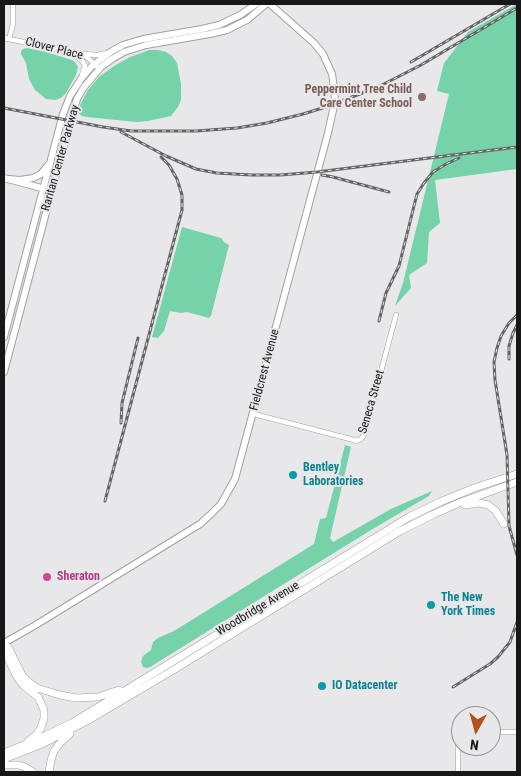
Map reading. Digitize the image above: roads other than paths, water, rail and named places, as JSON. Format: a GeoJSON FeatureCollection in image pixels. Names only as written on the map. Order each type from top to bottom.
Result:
{"type":"FeatureCollection","features":[{"type":"Feature","properties":{"kind":"main road","name":"Woodbridge Avenue"},"geometry":{"type":"LineString","coordinates":[[4,753],[34,742],[65,726],[409,517],[474,488],[517,474]]}},
{"type":"Feature","properties":{"kind":"main road","name":"Woodbridge Avenue"},"geometry":{"type":"LineString","coordinates":[[4,759],[55,738],[103,711],[400,531],[454,505],[517,482]]}},
{"type":"Feature","properties":{"kind":"main road"},"geometry":{"type":"LineString","coordinates":[[454,505],[479,503],[488,505],[495,510],[504,524]]}},
{"type":"Feature","properties":{"kind":"main road"},"geometry":{"type":"LineString","coordinates":[[4,644],[28,681],[35,686],[60,696],[81,698],[102,696],[146,678]]}},
{"type":"Feature","properties":{"kind":"main road"},"geometry":{"type":"LineString","coordinates":[[4,644],[5,652],[19,680],[40,699],[44,715],[42,725],[36,735],[4,753]]}},
{"type":"Feature","properties":{"kind":"main road"},"geometry":{"type":"LineString","coordinates":[[49,772],[52,757],[60,743],[103,711]]}},
{"type":"Feature","properties":{"kind":"main road"},"geometry":{"type":"LineString","coordinates":[[4,765],[19,765],[33,772]]}},
{"type":"Feature","properties":{"kind":"street"},"geometry":{"type":"LineString","coordinates":[[6,38],[12,24],[13,4]]}},
{"type":"Feature","properties":{"kind":"street","name":"Raritan Center Parkway"},"geometry":{"type":"LineString","coordinates":[[4,337],[66,106],[71,93],[81,79],[112,51],[130,42],[219,25],[240,15],[256,4]]}},
{"type":"Feature","properties":{"kind":"street","name":"Raritan Center Parkway"},"geometry":{"type":"LineString","coordinates":[[4,372],[76,102],[96,67],[136,47],[214,34],[230,29],[250,18],[266,4]]}},
{"type":"Feature","properties":{"kind":"street","name":"Fieldcrest Avenue"},"geometry":{"type":"LineString","coordinates":[[4,644],[198,526],[221,504],[234,483],[331,123],[335,101],[332,78],[322,54],[314,43],[270,4]]}},
{"type":"Feature","properties":{"kind":"street","name":"Clover Place"},"geometry":{"type":"LineString","coordinates":[[6,38],[77,53],[86,56],[96,67]]}},
{"type":"Feature","properties":{"kind":"street"},"geometry":{"type":"LineString","coordinates":[[57,49],[75,56],[83,62],[84,68],[81,79]]}},
{"type":"Feature","properties":{"kind":"street"},"geometry":{"type":"LineString","coordinates":[[77,53],[100,54],[112,51]]}},
{"type":"Feature","properties":{"kind":"street"},"geometry":{"type":"LineString","coordinates":[[6,178],[20,180],[37,176],[44,170],[52,157]]}},
{"type":"Feature","properties":{"kind":"street"},"geometry":{"type":"LineString","coordinates":[[6,178],[52,190]]}},
{"type":"Feature","properties":{"kind":"street","name":"Seneca Street"},"geometry":{"type":"LineString","coordinates":[[254,414],[360,440],[364,435],[396,315]]}},
{"type":"Feature","properties":{"kind":"street"},"geometry":{"type":"LineString","coordinates":[[501,732],[517,732]]}},
{"type":"Feature","properties":{"kind":"street"},"geometry":{"type":"LineString","coordinates":[[458,756],[458,772]]}},
{"type":"Feature","properties":{"kind":"railway"},"geometry":{"type":"LineString","coordinates":[[411,62],[510,4]]}},
{"type":"Feature","properties":{"kind":"railway"},"geometry":{"type":"LineString","coordinates":[[4,108],[131,131],[196,131],[237,128],[267,123],[329,106],[380,86],[421,65],[517,8]]}},
{"type":"Feature","properties":{"kind":"railway"},"geometry":{"type":"LineString","coordinates":[[121,132],[166,156],[196,169],[217,173],[251,175],[317,172],[517,147]]}},
{"type":"Feature","properties":{"kind":"railway"},"geometry":{"type":"LineString","coordinates":[[105,501],[182,210],[182,195],[177,179],[169,165],[161,157]]}},
{"type":"Feature","properties":{"kind":"railway"},"geometry":{"type":"LineString","coordinates":[[379,321],[386,293],[399,266],[417,194],[433,172],[459,158]]}},
{"type":"Feature","properties":{"kind":"railway"},"geometry":{"type":"LineString","coordinates":[[322,175],[389,192]]}},
{"type":"Feature","properties":{"kind":"railway"},"geometry":{"type":"LineString","coordinates":[[517,315],[509,323],[501,336],[494,362],[495,380],[507,455],[509,526],[517,555]]}},
{"type":"Feature","properties":{"kind":"railway"},"geometry":{"type":"LineString","coordinates":[[509,359],[509,346],[517,325]]}},
{"type":"Feature","properties":{"kind":"railway"},"geometry":{"type":"LineString","coordinates":[[121,423],[122,403],[138,338]]}},
{"type":"Feature","properties":{"kind":"railway"},"geometry":{"type":"LineString","coordinates":[[453,687],[498,657],[510,642],[517,622]]}},
{"type":"Feature","properties":{"kind":"place","name":"Peppermint Tree Child Care Center School"},"geometry":{"type":"Point","coordinates":[422,97]}},
{"type":"Feature","properties":{"kind":"place","name":"Bentley Laboratories"},"geometry":{"type":"Point","coordinates":[293,475]}},
{"type":"Feature","properties":{"kind":"place","name":"Sheraton"},"geometry":{"type":"Point","coordinates":[47,577]}},
{"type":"Feature","properties":{"kind":"place","name":"The New York Times"},"geometry":{"type":"Point","coordinates":[431,605]}},
{"type":"Feature","properties":{"kind":"place","name":"IO Datacenter"},"geometry":{"type":"Point","coordinates":[322,686]}}]}
